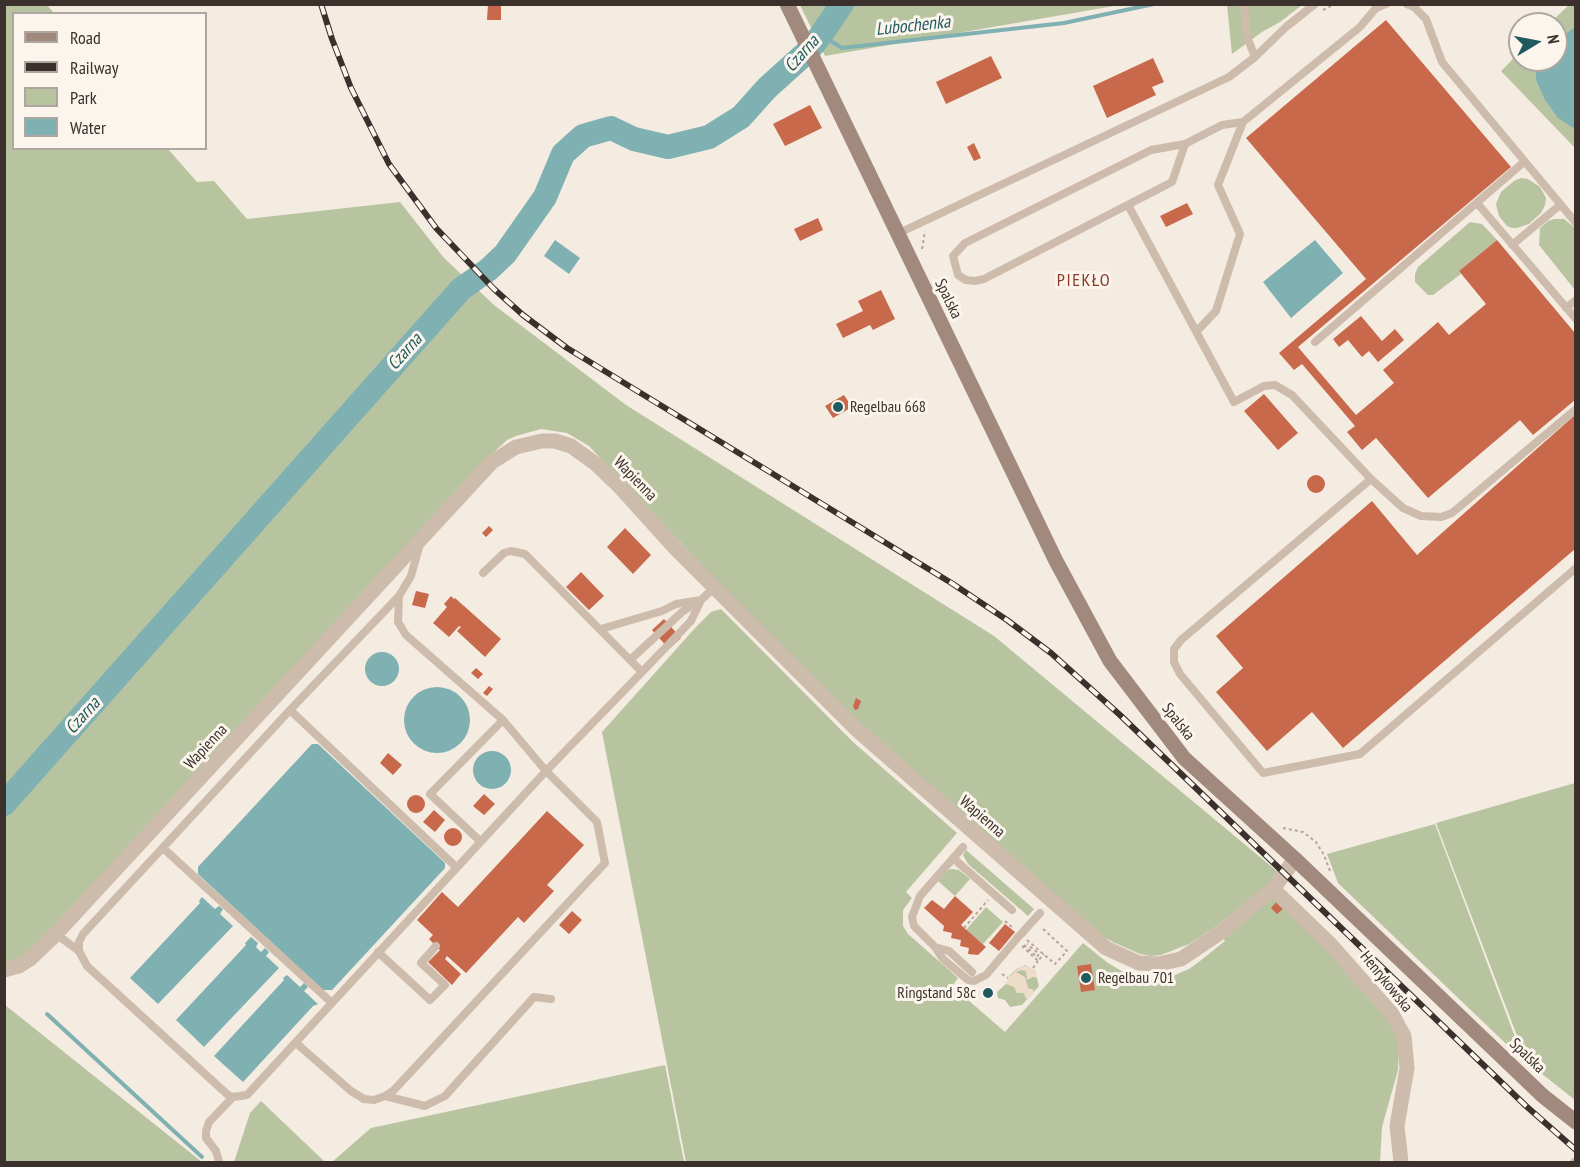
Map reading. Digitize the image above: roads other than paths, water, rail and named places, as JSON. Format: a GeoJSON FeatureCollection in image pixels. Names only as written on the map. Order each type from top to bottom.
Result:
{"type":"FeatureCollection","features":[{"type":"Feature","properties":{"kind":"street","name":"Spalska"},"geometry":{"type":"LineString","coordinates":[[787,4],[1056,561],[1110,661],[1152,720],[1184,758],[1295,859],[1543,1096],[1575,1122]]}},
{"type":"Feature","properties":{"kind":"street","name":"Wapienna"},"geometry":{"type":"LineString","coordinates":[[4,970],[19,966],[30,959],[56,934],[492,462],[506,452],[528,443],[555,441],[571,446],[596,464],[714,588],[863,735],[1106,948],[1139,963],[1158,963],[1181,958],[1221,932],[1274,889]]}},
{"type":"Feature","properties":{"kind":"street"},"geometry":{"type":"LineString","coordinates":[[1274,889],[1295,859]]}},
{"type":"Feature","properties":{"kind":"street","name":"Henrykowska"},"geometry":{"type":"LineString","coordinates":[[1274,889],[1331,945],[1392,1014],[1404,1036],[1407,1068],[1397,1126],[1401,1162]]}},
{"type":"Feature","properties":{"kind":"lane"},"geometry":{"type":"LineString","coordinates":[[1244,4],[1247,37],[1256,57]]}},
{"type":"Feature","properties":{"kind":"lane"},"geometry":{"type":"LineString","coordinates":[[897,234],[1229,77],[1256,57],[1315,4]]}},
{"type":"Feature","properties":{"kind":"lane"},"geometry":{"type":"LineString","coordinates":[[1197,331],[1216,311],[1240,234],[1218,185],[1243,122],[1360,27],[1376,8],[1386,4]]}},
{"type":"Feature","properties":{"kind":"lane"},"geometry":{"type":"LineString","coordinates":[[1407,4],[1414,7],[1426,19],[1442,62],[1575,223]]}},
{"type":"Feature","properties":{"kind":"lane"},"geometry":{"type":"LineString","coordinates":[[1185,144],[1172,182],[984,279],[966,280],[958,274],[953,256],[965,243],[1151,150],[1185,144],[1222,125],[1243,122]]}},
{"type":"Feature","properties":{"kind":"lane"},"geometry":{"type":"LineString","coordinates":[[1315,342],[1524,162]]}},
{"type":"Feature","properties":{"kind":"lane"},"geometry":{"type":"LineString","coordinates":[[1477,203],[1575,319]]}},
{"type":"Feature","properties":{"kind":"lane"},"geometry":{"type":"LineString","coordinates":[[1128,205],[1234,402],[1264,386],[1275,385],[1292,395],[1371,480],[1403,508],[1421,516],[1441,517],[1452,513],[1575,409]]}},
{"type":"Feature","properties":{"kind":"lane"},"geometry":{"type":"LineString","coordinates":[[1512,245],[1560,205]]}},
{"type":"Feature","properties":{"kind":"lane"},"geometry":{"type":"LineString","coordinates":[[1566,308],[1575,300]]}},
{"type":"Feature","properties":{"kind":"lane"},"geometry":{"type":"LineString","coordinates":[[1371,480],[1181,640],[1174,649],[1174,662],[1180,674],[1263,773],[1360,754],[1575,568]]}},
{"type":"Feature","properties":{"kind":"lane"},"geometry":{"type":"LineString","coordinates":[[79,951],[79,942],[83,934],[399,596],[411,576],[422,537]]}},
{"type":"Feature","properties":{"kind":"lane"},"geometry":{"type":"LineString","coordinates":[[483,573],[504,553],[511,551],[525,554],[642,672]]}},
{"type":"Feature","properties":{"kind":"lane"},"geometry":{"type":"LineString","coordinates":[[630,660],[682,612],[714,588]]}},
{"type":"Feature","properties":{"kind":"lane"},"geometry":{"type":"LineString","coordinates":[[296,1043],[351,1091],[364,1099],[374,1100],[385,1096],[394,1090],[604,863],[597,822],[546,771],[503,720],[406,635],[398,622],[399,596]]}},
{"type":"Feature","properties":{"kind":"lane"},"geometry":{"type":"LineString","coordinates":[[601,629],[662,611],[676,604],[701,600]]}},
{"type":"Feature","properties":{"kind":"lane"},"geometry":{"type":"LineString","coordinates":[[219,1162],[216,1151],[206,1138],[209,1122],[233,1097],[247,1095],[456,867],[691,621],[701,600]]}},
{"type":"Feature","properties":{"kind":"lane"},"geometry":{"type":"LineString","coordinates":[[290,710],[456,867]]}},
{"type":"Feature","properties":{"kind":"lane"},"geometry":{"type":"LineString","coordinates":[[480,842],[430,794],[503,720]]}},
{"type":"Feature","properties":{"kind":"lane"},"geometry":{"type":"LineString","coordinates":[[963,847],[920,896],[912,917],[914,927],[935,946],[944,959],[968,980],[980,980],[986,975],[1040,914]]}},
{"type":"Feature","properties":{"kind":"lane"},"geometry":{"type":"LineString","coordinates":[[163,848],[332,1003]]}},
{"type":"Feature","properties":{"kind":"lane"},"geometry":{"type":"LineString","coordinates":[[953,858],[1012,910]]}},
{"type":"Feature","properties":{"kind":"lane"},"geometry":{"type":"LineString","coordinates":[[56,934],[79,951],[87,966],[219,1087],[233,1097]]}},
{"type":"Feature","properties":{"kind":"lane"},"geometry":{"type":"LineString","coordinates":[[378,952],[430,1000],[445,985],[421,963],[436,946]]}},
{"type":"Feature","properties":{"kind":"lane"},"geometry":{"type":"LineString","coordinates":[[935,946],[949,951],[972,972]]}},
{"type":"Feature","properties":{"kind":"lane"},"geometry":{"type":"LineString","coordinates":[[385,1096],[425,1106],[445,1096],[534,997],[551,999]]}},
{"type":"Feature","properties":{"kind":"water"},"geometry":{"type":"Polygon","coordinates":[[[1575,27],[1575,129],[1558,118],[1545,100],[1536,80],[1536,72],[1568,72],[1568,32],[1575,27]]]}},
{"type":"Feature","properties":{"kind":"water"},"geometry":{"type":"Polygon","coordinates":[[[555,240],[580,258],[569,274],[544,256],[555,240]]]}},
{"type":"Feature","properties":{"kind":"water"},"geometry":{"type":"Polygon","coordinates":[[[1315,240],[1343,273],[1291,318],[1263,282],[1315,240]]]}},
{"type":"Feature","properties":{"kind":"water"},"geometry":{"type":"Polygon","coordinates":[[[382,652],[394,657],[399,669],[394,681],[382,686],[370,681],[365,669],[370,657],[382,652]]]}},
{"type":"Feature","properties":{"kind":"water"},"geometry":{"type":"Polygon","coordinates":[[[437,687],[450,689],[460,697],[468,707],[470,720],[468,733],[460,743],[450,751],[437,753],[424,751],[414,743],[406,733],[404,720],[406,707],[414,697],[424,689],[437,687]]]}},
{"type":"Feature","properties":{"kind":"water"},"geometry":{"type":"Polygon","coordinates":[[[312,744],[318,744],[445,863],[445,868],[332,990],[323,990],[198,874],[198,867],[312,744]]]}},
{"type":"Feature","properties":{"kind":"water"},"geometry":{"type":"Polygon","coordinates":[[[492,751],[505,757],[511,770],[505,783],[492,789],[479,783],[473,770],[479,757],[492,751]]]}},
{"type":"Feature","properties":{"kind":"water"},"geometry":{"type":"Polygon","coordinates":[[[202,897],[215,909],[219,906],[223,909],[220,914],[233,926],[158,1004],[130,978],[200,903],[202,897]]]}},
{"type":"Feature","properties":{"kind":"water"},"geometry":{"type":"Polygon","coordinates":[[[251,937],[258,943],[256,947],[261,952],[265,948],[269,952],[266,956],[279,968],[204,1047],[176,1020],[251,937]]]}},
{"type":"Feature","properties":{"kind":"water"},"geometry":{"type":"Polygon","coordinates":[[[287,975],[300,987],[304,983],[308,987],[304,991],[318,1004],[313,1006],[243,1082],[214,1056],[287,975]]]}},
{"type":"Feature","properties":{"kind":"waterway","name":"Czarna"},"geometry":{"type":"LineString","coordinates":[[4,804],[461,289],[488,270],[505,254],[545,197],[563,154],[583,136],[611,128],[634,139],[668,147],[709,137],[741,117],[767,88],[808,51],[842,4]]}},
{"type":"Feature","properties":{"kind":"waterway","name":"Lubochenka"},"geometry":{"type":"LineString","coordinates":[[821,35],[842,48],[1064,23],[1154,4]]}},
{"type":"Feature","properties":{"kind":"waterway"},"geometry":{"type":"LineString","coordinates":[[47,1014],[202,1157]]}},
{"type":"Feature","properties":{"kind":"railway"},"geometry":{"type":"LineString","coordinates":[[321,4],[351,88],[389,164],[436,228],[494,289],[523,315],[567,348],[953,584],[1051,653],[1120,715],[1526,1106],[1576,1150]]}},
{"type":"Feature","properties":{"kind":"place","name":"Regelbau 668"},"geometry":{"type":"Point","coordinates":[838,407]}},
{"type":"Feature","properties":{"kind":"place","name":"Regelbau 701"},"geometry":{"type":"Point","coordinates":[1086,978]}},
{"type":"Feature","properties":{"kind":"place","name":"Ringstand 58c"},"geometry":{"type":"Point","coordinates":[988,993]}},
{"type":"Feature","properties":{"kind":"district","name":"PIEKŁO"},"geometry":{"type":"Point","coordinates":[1084,281]}}]}
